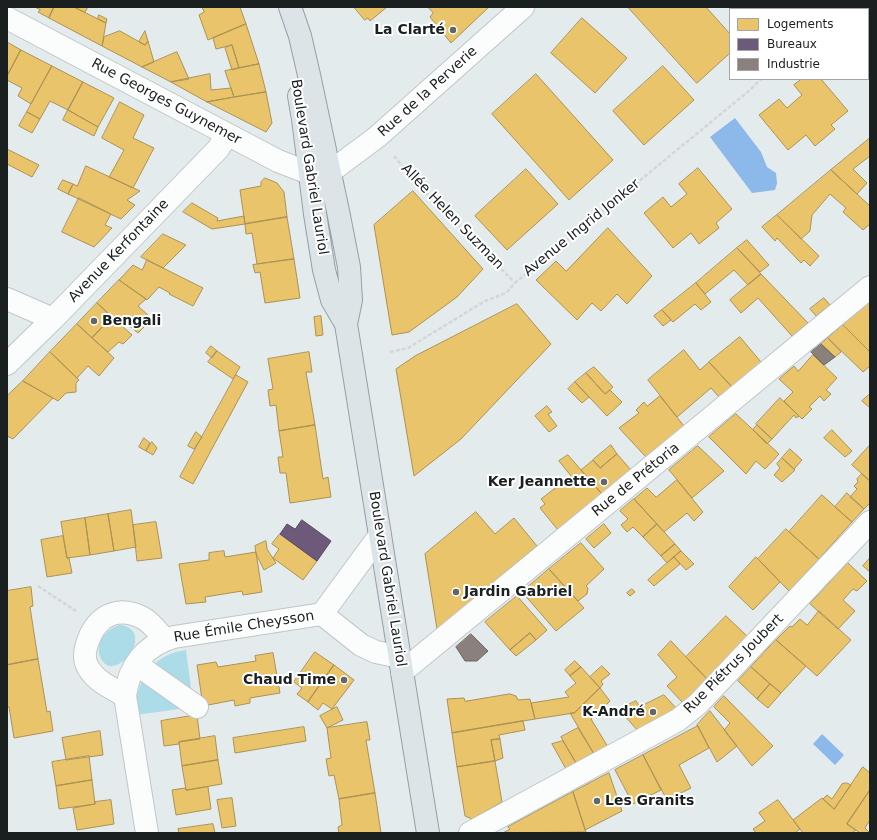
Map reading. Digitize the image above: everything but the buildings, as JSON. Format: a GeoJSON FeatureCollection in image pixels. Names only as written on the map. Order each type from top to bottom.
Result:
{"type":"FeatureCollection","features":[{"type":"Feature","properties":{"kind":"main road","name":"Boulevard Gabriel Lauriol"},"geometry":{"type":"LineString","coordinates":[[277,7],[296,77],[303,119],[320,172]]}},
{"type":"Feature","properties":{"kind":"main road","name":"Boulevard Gabriel Lauriol"},"geometry":{"type":"LineString","coordinates":[[290,7],[303,49],[320,172],[315,214],[324,270],[332,300],[346,324],[428,833]]}},
{"type":"Feature","properties":{"kind":"street","name":"Rue de la Perverie"},"geometry":{"type":"LineString","coordinates":[[320,172],[377,137],[523,7]]}},
{"type":"Feature","properties":{"kind":"street","name":"Rue Georges Guynemer"},"geometry":{"type":"LineString","coordinates":[[7,18],[282,163],[320,172]]}},
{"type":"Feature","properties":{"kind":"street","name":"Avenue Kerfontaine"},"geometry":{"type":"LineString","coordinates":[[7,364],[54,319],[218,149],[227,135]]}},
{"type":"Feature","properties":{"kind":"street","name":"Rue de Prétoria"},"geometry":{"type":"LineString","coordinates":[[401,665],[870,286]]}},
{"type":"Feature","properties":{"kind":"street"},"geometry":{"type":"LineString","coordinates":[[7,299],[54,319]]}},
{"type":"Feature","properties":{"kind":"street","name":"Rue Piétrus Joubert"},"geometry":{"type":"LineString","coordinates":[[470,833],[678,720],[698,704],[870,522]]}},
{"type":"Feature","properties":{"kind":"street","name":"Rue Émile Cheysson"},"geometry":{"type":"LineString","coordinates":[[165,640],[152,625],[143,618],[117,612],[104,617],[93,628],[86,644],[86,663],[91,672],[99,680],[126,696],[127,684],[136,664],[143,654],[153,646],[165,640],[174,637],[322,614],[380,535]]}},
{"type":"Feature","properties":{"kind":"street","name":"Rue Émile Cheysson"},"geometry":{"type":"LineString","coordinates":[[322,614],[361,645],[401,665]]}},
{"type":"Feature","properties":{"kind":"street"},"geometry":{"type":"LineString","coordinates":[[136,664],[197,707]]}},
{"type":"Feature","properties":{"kind":"street"},"geometry":{"type":"LineString","coordinates":[[126,696],[147,833]]}},
{"type":"Feature","properties":{"kind":"path","name":"Avenue Ingrid Jonker"},"geometry":{"type":"LineString","coordinates":[[390,352],[408,348],[485,301],[506,293],[515,282],[750,90],[760,80]]}},
{"type":"Feature","properties":{"kind":"path","name":"Allée Helen Suzman"},"geometry":{"type":"LineString","coordinates":[[389,151],[419,186],[515,282]]}},
{"type":"Feature","properties":{"kind":"path"},"geometry":{"type":"LineString","coordinates":[[38,586],[80,614]]}},
{"type":"Feature","properties":{"kind":"shaded area"},"geometry":{"type":"Polygon","coordinates":[[[121,625],[129,628],[134,633],[134,648],[124,661],[116,665],[108,666],[102,661],[99,655],[100,642],[108,631],[121,625]]]}},
{"type":"Feature","properties":{"kind":"shaded area"},"geometry":{"type":"Polygon","coordinates":[[[186,650],[191,688],[187,692],[151,667],[159,660],[167,656],[186,650]]]}},
{"type":"Feature","properties":{"kind":"shaded area"},"geometry":{"type":"Polygon","coordinates":[[[144,678],[181,702],[179,709],[136,715],[137,696],[144,678]]]}},
{"type":"Feature","properties":{"kind":"water"},"geometry":{"type":"Polygon","coordinates":[[[735,118],[761,152],[767,167],[776,173],[777,183],[775,190],[752,193],[710,137],[735,118]]]}},
{"type":"Feature","properties":{"kind":"water"},"geometry":{"type":"Polygon","coordinates":[[[822,734],[844,755],[835,765],[813,744],[822,734]]]}},
{"type":"Feature","properties":{"kind":"place","name":"La Clarté"},"geometry":{"type":"Point","coordinates":[453,30]}},
{"type":"Feature","properties":{"kind":"place","name":"Bengali"},"geometry":{"type":"Point","coordinates":[94,321]}},
{"type":"Feature","properties":{"kind":"place","name":"Ker Jeannette"},"geometry":{"type":"Point","coordinates":[604,482]}},
{"type":"Feature","properties":{"kind":"place","name":"Jardin Gabriel"},"geometry":{"type":"Point","coordinates":[456,592]}},
{"type":"Feature","properties":{"kind":"place","name":"Chaud Time"},"geometry":{"type":"Point","coordinates":[344,680]}},
{"type":"Feature","properties":{"kind":"place","name":"K-André"},"geometry":{"type":"Point","coordinates":[653,712]}},
{"type":"Feature","properties":{"kind":"place","name":"Les Granits"},"geometry":{"type":"Point","coordinates":[597,801]}}]}
